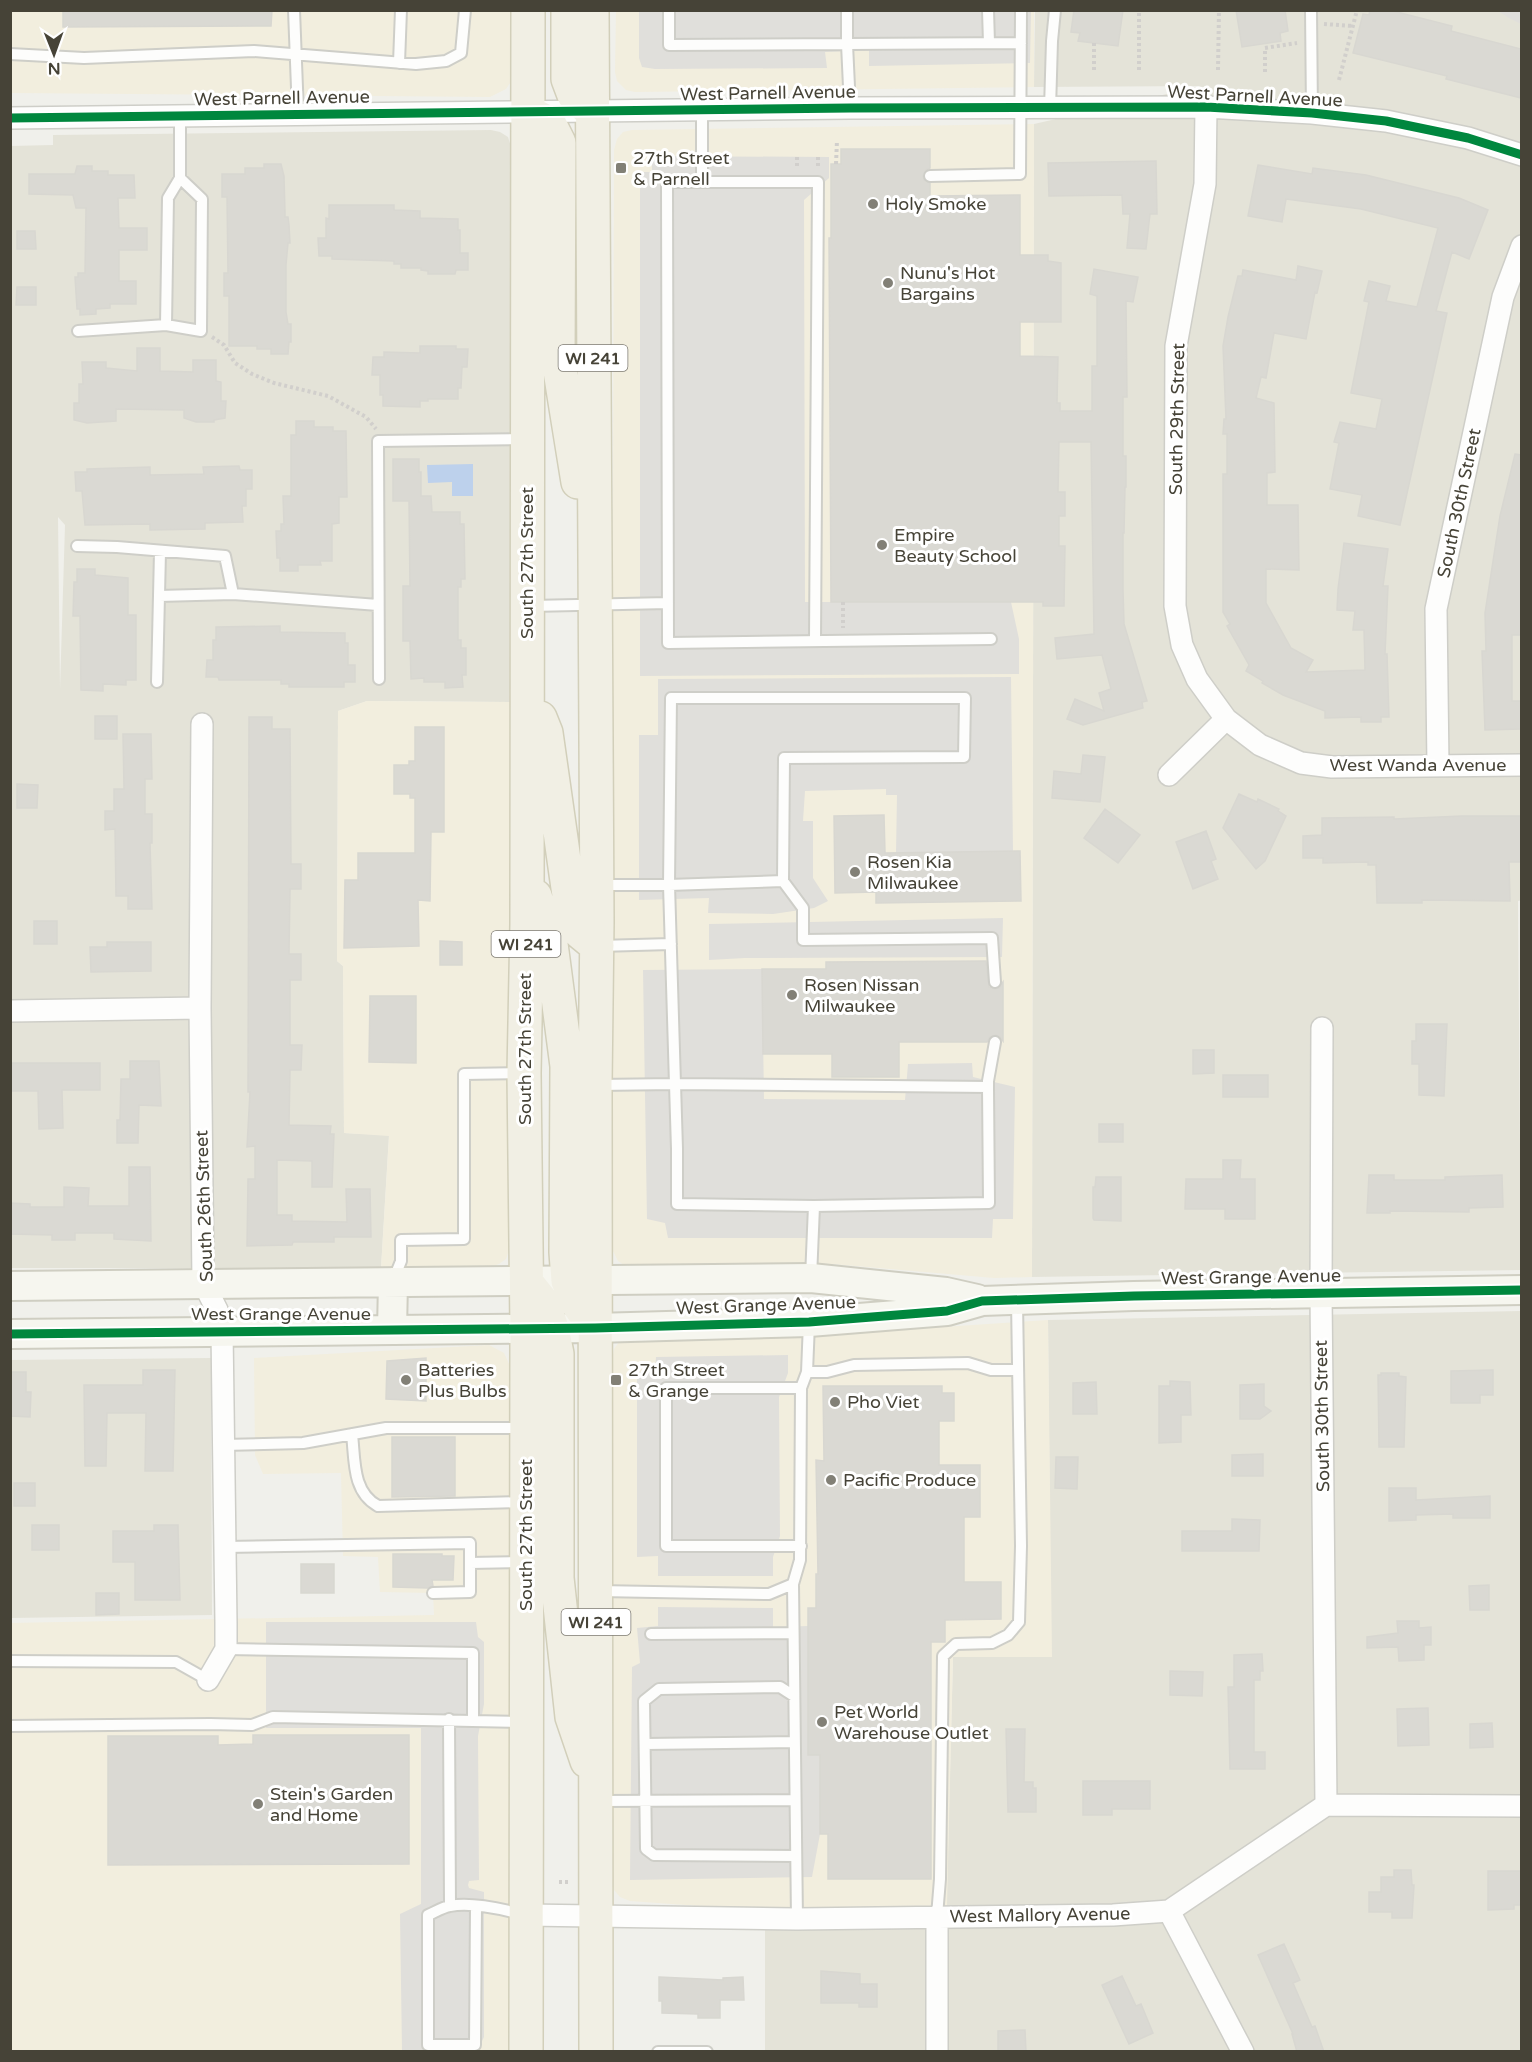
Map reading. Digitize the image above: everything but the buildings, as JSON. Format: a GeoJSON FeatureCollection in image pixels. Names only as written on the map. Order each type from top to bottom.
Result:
{"type":"FeatureCollection","features":[{"type":"Feature","properties":{"kind":"main road","name":"South 27th Street"},"geometry":{"type":"LineString","coordinates":[[526,2052],[526,1428],[539,1328],[526,1281],[524,1073],[527,872],[528,10]]}},
{"type":"Feature","properties":{"kind":"main road"},"geometry":{"type":"LineString","coordinates":[[568,10],[568,79],[574,95],[592,112]]}},
{"type":"Feature","properties":{"kind":"main road","name":"WI 241"},"geometry":{"type":"LineString","coordinates":[[582,1281],[595,1085],[597,946],[592,10]]}},
{"type":"Feature","properties":{"kind":"main road"},"geometry":{"type":"LineString","coordinates":[[528,112],[549,123],[559,143],[558,358],[578,485],[595,566]]}},
{"type":"Feature","properties":{"kind":"main road"},"geometry":{"type":"LineString","coordinates":[[527,686],[546,733],[571,909],[580,932],[597,946]]}},
{"type":"Feature","properties":{"kind":"main road"},"geometry":{"type":"LineString","coordinates":[[527,872],[551,944],[567,1066],[566,1252],[582,1281],[578,1304],[596,1328]]}},
{"type":"Feature","properties":{"kind":"main road"},"geometry":{"type":"LineString","coordinates":[[539,1328],[557,1354],[557,1578],[572,1717],[596,1794]]}},
{"type":"Feature","properties":{"kind":"main road","name":"WI 241"},"geometry":{"type":"LineString","coordinates":[[596,1328],[596,2052]]}},
{"type":"Feature","properties":{"kind":"street","name":"West Parnell Avenue"},"geometry":{"type":"LineString","coordinates":[[10,118],[850,108],[1206,107],[1312,112],[1396,124],[1468,138],[1521,155]]}},
{"type":"Feature","properties":{"kind":"street","name":"South 29th Street"},"geometry":{"type":"LineString","coordinates":[[1206,107],[1205,184],[1176,346],[1175,606],[1182,645],[1197,679],[1226,719]]}},
{"type":"Feature","properties":{"kind":"street","name":"South 30th Street"},"geometry":{"type":"LineString","coordinates":[[1438,766],[1436,609],[1503,297],[1521,246]]}},
{"type":"Feature","properties":{"kind":"street","name":"West Wanda Avenue"},"geometry":{"type":"LineString","coordinates":[[1226,719],[1260,745],[1301,763],[1332,767],[1521,765]]}},
{"type":"Feature","properties":{"kind":"street"},"geometry":{"type":"LineString","coordinates":[[1169,775],[1226,719]]}},
{"type":"Feature","properties":{"kind":"street","name":"South 26th Street"},"geometry":{"type":"LineString","coordinates":[[202,724],[200,1008],[203,1282],[217,1310],[222,1331],[225,1547],[225,1649],[208,1680]]}},
{"type":"Feature","properties":{"kind":"street"},"geometry":{"type":"LineString","coordinates":[[10,1011],[200,1008]]}},
{"type":"Feature","properties":{"kind":"street","name":"South 30th Street"},"geometry":{"type":"LineString","coordinates":[[1322,1028],[1321,1293],[1326,1805]]}},
{"type":"Feature","properties":{"kind":"street"},"geometry":{"type":"LineString","coordinates":[[809,1323],[811,1278]]}},
{"type":"Feature","properties":{"kind":"street","name":"West Grange Avenue"},"geometry":{"type":"LineString","coordinates":[[10,1286],[203,1282],[811,1278],[946,1292],[982,1301]]}},
{"type":"Feature","properties":{"kind":"street"},"geometry":{"type":"LineString","coordinates":[[392,1330],[393,1282]]}},
{"type":"Feature","properties":{"kind":"street","name":"West Grange Avenue"},"geometry":{"type":"LineString","coordinates":[[10,1334],[596,1328],[809,1323],[947,1311],[982,1301],[1017,1299],[1521,1290]]}},
{"type":"Feature","properties":{"kind":"street"},"geometry":{"type":"LineString","coordinates":[[1326,1805],[1521,1806]]}},
{"type":"Feature","properties":{"kind":"street","name":"West Mallory Avenue"},"geometry":{"type":"LineString","coordinates":[[526,1915],[797,1918],[1113,1915],[1169,1911],[1326,1805]]}},
{"type":"Feature","properties":{"kind":"street"},"geometry":{"type":"LineString","coordinates":[[1169,1911],[1243,2052]]}},
{"type":"Feature","properties":{"kind":"street"},"geometry":{"type":"LineString","coordinates":[[937,1916],[937,2052]]}},
{"type":"Feature","properties":{"kind":"lane"},"geometry":{"type":"LineString","coordinates":[[294,10],[298,114]]}},
{"type":"Feature","properties":{"kind":"lane"},"geometry":{"type":"LineString","coordinates":[[399,63],[401,10]]}},
{"type":"Feature","properties":{"kind":"lane"},"geometry":{"type":"LineString","coordinates":[[10,54],[84,58],[254,51],[416,64],[446,61],[461,53],[465,10]]}},
{"type":"Feature","properties":{"kind":"lane"},"geometry":{"type":"LineString","coordinates":[[669,10],[669,45],[1021,43]]}},
{"type":"Feature","properties":{"kind":"lane"},"geometry":{"type":"LineString","coordinates":[[847,10],[850,108]]}},
{"type":"Feature","properties":{"kind":"lane"},"geometry":{"type":"LineString","coordinates":[[988,10],[989,43]]}},
{"type":"Feature","properties":{"kind":"lane"},"geometry":{"type":"LineString","coordinates":[[930,176],[1020,174],[1021,10]]}},
{"type":"Feature","properties":{"kind":"lane"},"geometry":{"type":"LineString","coordinates":[[1050,109],[1055,10]]}},
{"type":"Feature","properties":{"kind":"lane"},"geometry":{"type":"LineString","coordinates":[[1311,10],[1312,112]]}},
{"type":"Feature","properties":{"kind":"lane"},"geometry":{"type":"LineString","coordinates":[[702,110],[702,182]]}},
{"type":"Feature","properties":{"kind":"lane"},"geometry":{"type":"LineString","coordinates":[[166,325],[168,198],[180,178],[180,116]]}},
{"type":"Feature","properties":{"kind":"lane"},"geometry":{"type":"LineString","coordinates":[[78,331],[166,325],[201,330],[202,199],[180,178]]}},
{"type":"Feature","properties":{"kind":"lane"},"geometry":{"type":"LineString","coordinates":[[815,641],[818,182],[667,182],[668,643],[991,639]]}},
{"type":"Feature","properties":{"kind":"lane"},"geometry":{"type":"LineString","coordinates":[[379,679],[378,441],[528,439]]}},
{"type":"Feature","properties":{"kind":"lane"},"geometry":{"type":"LineString","coordinates":[[77,546],[225,556],[233,594]]}},
{"type":"Feature","properties":{"kind":"lane"},"geometry":{"type":"LineString","coordinates":[[157,682],[160,552]]}},
{"type":"Feature","properties":{"kind":"lane"},"geometry":{"type":"LineString","coordinates":[[159,596],[233,594],[378,605]]}},
{"type":"Feature","properties":{"kind":"lane"},"geometry":{"type":"LineString","coordinates":[[527,606],[668,603]]}},
{"type":"Feature","properties":{"kind":"lane"},"geometry":{"type":"LineString","coordinates":[[995,982],[992,938],[803,940],[803,908],[783,881],[784,758],[964,757],[965,698],[671,698],[669,885],[677,1149],[676,1204],[814,1206],[989,1203],[988,1086],[995,1042]]}},
{"type":"Feature","properties":{"kind":"lane"},"geometry":{"type":"LineString","coordinates":[[596,885],[783,881]]}},
{"type":"Feature","properties":{"kind":"lane"},"geometry":{"type":"LineString","coordinates":[[597,946],[670,945]]}},
{"type":"Feature","properties":{"kind":"lane"},"geometry":{"type":"LineString","coordinates":[[393,1282],[401,1262],[401,1240],[464,1239],[464,1074],[524,1073]]}},
{"type":"Feature","properties":{"kind":"lane"},"geometry":{"type":"LineString","coordinates":[[595,1085],[988,1086]]}},
{"type":"Feature","properties":{"kind":"lane"},"geometry":{"type":"LineString","coordinates":[[811,1278],[814,1206]]}},
{"type":"Feature","properties":{"kind":"lane"},"geometry":{"type":"LineString","coordinates":[[937,1916],[940,1879],[943,1656],[956,1644],[992,1643],[1008,1635],[1019,1622],[1021,1546],[1017,1299]]}},
{"type":"Feature","properties":{"kind":"lane"},"geometry":{"type":"LineString","coordinates":[[797,1918],[793,1584],[800,1560],[801,1546],[801,1388],[807,1372],[809,1323]]}},
{"type":"Feature","properties":{"kind":"lane"},"geometry":{"type":"LineString","coordinates":[[807,1372],[827,1372],[854,1365],[968,1363],[991,1370],[1017,1370]]}},
{"type":"Feature","properties":{"kind":"lane"},"geometry":{"type":"LineString","coordinates":[[801,1388],[666,1388],[666,1546],[801,1546]]}},
{"type":"Feature","properties":{"kind":"lane"},"geometry":{"type":"LineString","coordinates":[[223,1445],[303,1443],[386,1428],[526,1428]]}},
{"type":"Feature","properties":{"kind":"lane"},"geometry":{"type":"LineString","coordinates":[[352,1434],[357,1479],[362,1492],[369,1501],[378,1506],[526,1502]]}},
{"type":"Feature","properties":{"kind":"lane"},"geometry":{"type":"LineString","coordinates":[[225,1547],[470,1543],[470,1592],[433,1593]]}},
{"type":"Feature","properties":{"kind":"lane"},"geometry":{"type":"LineString","coordinates":[[470,1563],[525,1562]]}},
{"type":"Feature","properties":{"kind":"lane"},"geometry":{"type":"LineString","coordinates":[[596,1591],[769,1594],[793,1584]]}},
{"type":"Feature","properties":{"kind":"lane"},"geometry":{"type":"LineString","coordinates":[[651,1634],[793,1633]]}},
{"type":"Feature","properties":{"kind":"lane"},"geometry":{"type":"LineString","coordinates":[[225,1649],[473,1653],[473,1720]]}},
{"type":"Feature","properties":{"kind":"lane"},"geometry":{"type":"LineString","coordinates":[[10,1661],[176,1662],[208,1680]]}},
{"type":"Feature","properties":{"kind":"lane"},"geometry":{"type":"LineString","coordinates":[[794,1696],[780,1687],[659,1689],[644,1701],[646,1849],[654,1855],[796,1856]]}},
{"type":"Feature","properties":{"kind":"lane"},"geometry":{"type":"LineString","coordinates":[[10,1726],[252,1725],[273,1717],[525,1722]]}},
{"type":"Feature","properties":{"kind":"lane"},"geometry":{"type":"LineString","coordinates":[[449,1719],[450,1906]]}},
{"type":"Feature","properties":{"kind":"lane"},"geometry":{"type":"LineString","coordinates":[[645,1744],[794,1742]]}},
{"type":"Feature","properties":{"kind":"lane"},"geometry":{"type":"LineString","coordinates":[[596,1794],[646,1801],[795,1800]]}},
{"type":"Feature","properties":{"kind":"lane"},"geometry":{"type":"LineString","coordinates":[[476,1906],[475,2045],[428,2046],[428,1915],[450,1906],[476,1906],[495,1908],[526,1915]]}},
{"type":"Feature","properties":{"kind":"lane"},"geometry":{"type":"LineString","coordinates":[[658,2052],[707,2052]]}},
{"type":"Feature","properties":{"kind":"path"},"geometry":{"type":"LineString","coordinates":[[1139,10],[1139,70]]}},
{"type":"Feature","properties":{"kind":"path"},"geometry":{"type":"LineString","coordinates":[[1218,70],[1219,10]]}},
{"type":"Feature","properties":{"kind":"path"},"geometry":{"type":"LineString","coordinates":[[1340,80],[1357,10]]}},
{"type":"Feature","properties":{"kind":"path"},"geometry":{"type":"LineString","coordinates":[[1311,23],[1353,26]]}},
{"type":"Feature","properties":{"kind":"path"},"geometry":{"type":"LineString","coordinates":[[1265,72],[1265,48],[1298,43],[1298,32]]}},
{"type":"Feature","properties":{"kind":"path"},"geometry":{"type":"LineString","coordinates":[[1094,43],[1094,71]]}},
{"type":"Feature","properties":{"kind":"path"},"geometry":{"type":"LineString","coordinates":[[836,164],[837,140]]}},
{"type":"Feature","properties":{"kind":"path"},"geometry":{"type":"LineString","coordinates":[[201,330],[224,345],[235,363],[252,374],[274,383],[328,396],[366,417],[376,428],[378,441]]}},
{"type":"Feature","properties":{"kind":"path"},"geometry":{"type":"LineString","coordinates":[[843,602],[843,641]]}},
{"type":"Feature","properties":{"kind":"path"},"geometry":{"type":"LineString","coordinates":[[559,1882],[571,1882]]}},
{"type":"Feature","properties":{"kind":"shaded area"},"geometry":{"type":"Polygon","coordinates":[[[11,11],[511,11],[512,72],[506,89],[490,97],[11,93],[11,11]]]}},
{"type":"Feature","properties":{"kind":"shaded area"},"geometry":{"type":"Polygon","coordinates":[[[616,11],[1034,11],[1034,87],[635,92],[626,90],[617,81],[615,72],[616,11]]]}},
{"type":"Feature","properties":{"kind":"shaded area"},"geometry":{"type":"Polygon","coordinates":[[[639,11],[1031,11],[1030,63],[869,66],[869,50],[825,52],[827,68],[655,69],[642,67],[639,58],[639,11]]]}},
{"type":"Feature","properties":{"kind":"shaded area"},"geometry":{"type":"Polygon","coordinates":[[[1035,11],[1521,11],[1522,900],[1518,901],[1521,1270],[1032,1277],[1034,124],[1202,86],[1034,87],[1035,11]]]}},
{"type":"Feature","properties":{"kind":"shaded area"},"geometry":{"type":"Polygon","coordinates":[[[1498,11],[1521,11],[1521,24],[1509,18],[1498,11]]]}},
{"type":"Feature","properties":{"kind":"shaded area"},"geometry":{"type":"Polygon","coordinates":[[[1034,124],[1032,1277],[994,1278],[832,1264],[632,1267],[624,1265],[618,1261],[611,1247],[614,150],[617,139],[623,132],[632,130],[1034,124]]]}},
{"type":"Feature","properties":{"kind":"shaded area"},"geometry":{"type":"Polygon","coordinates":[[[491,130],[508,137],[512,150],[512,702],[367,701],[338,711],[337,961],[343,966],[344,1133],[389,1135],[381,1268],[11,1268],[10,146],[53,145],[53,135],[491,130]],[[58,517],[60,689],[65,525],[58,517]]]}},
{"type":"Feature","properties":{"kind":"shaded area"},"geometry":{"type":"Polygon","coordinates":[[[652,156],[829,157],[829,178],[804,200],[805,602],[1011,602],[1019,639],[1019,674],[640,676],[640,172],[652,172],[652,156]]]}},
{"type":"Feature","properties":{"kind":"shaded area"},"geometry":{"type":"Polygon","coordinates":[[[1011,677],[1013,851],[896,853],[897,795],[886,795],[886,789],[805,791],[803,821],[813,821],[813,878],[828,901],[814,908],[773,914],[708,913],[709,898],[639,900],[639,735],[658,735],[658,679],[1011,677]]]}},
{"type":"Feature","properties":{"kind":"shaded area"},"geometry":{"type":"Polygon","coordinates":[[[367,701],[512,702],[510,1247],[506,1259],[490,1267],[381,1268],[389,1136],[344,1133],[343,966],[337,961],[338,711],[367,701]]]}},
{"type":"Feature","properties":{"kind":"shaded area"},"geometry":{"type":"Polygon","coordinates":[[[1003,918],[1002,957],[709,960],[709,924],[1003,918]]]}},
{"type":"Feature","properties":{"kind":"shaded area"},"geometry":{"type":"Polygon","coordinates":[[[762,969],[764,1099],[905,1100],[908,1064],[972,1063],[973,1077],[1015,1087],[1013,1219],[993,1219],[992,1238],[668,1238],[665,1223],[647,1219],[643,970],[762,969]]]}},
{"type":"Feature","properties":{"kind":"shaded area"},"geometry":{"type":"Polygon","coordinates":[[[1521,1311],[1521,2051],[765,2052],[765,1928],[946,1927],[953,1657],[1051,1657],[1048,1320],[1521,1311]]]}},
{"type":"Feature","properties":{"kind":"shaded area"},"geometry":{"type":"Polygon","coordinates":[[[1048,1320],[1052,1657],[953,1657],[947,1906],[727,1908],[630,1901],[620,1897],[614,1890],[611,1880],[612,1360],[614,1349],[619,1342],[627,1339],[837,1334],[1048,1320]]]}},
{"type":"Feature","properties":{"kind":"shaded area"},"geometry":{"type":"Polygon","coordinates":[[[489,1345],[504,1353],[510,1366],[510,2051],[11,2051],[10,1623],[434,1615],[433,1593],[380,1592],[378,1557],[343,1556],[341,1473],[263,1474],[255,1455],[254,1358],[489,1345]]]}},
{"type":"Feature","properties":{"kind":"shaded area"},"geometry":{"type":"Polygon","coordinates":[[[788,1355],[788,1373],[779,1397],[780,1536],[773,1557],[773,1576],[658,1576],[658,1556],[637,1557],[637,1372],[655,1372],[656,1357],[788,1355]]]}},
{"type":"Feature","properties":{"kind":"shaded area"},"geometry":{"type":"Polygon","coordinates":[[[211,1358],[212,1615],[11,1618],[10,1360],[211,1358]]]}},
{"type":"Feature","properties":{"kind":"shaded area"},"geometry":{"type":"Polygon","coordinates":[[[658,1607],[773,1608],[773,1627],[808,1626],[808,1754],[820,1755],[820,1834],[812,1877],[630,1880],[632,1667],[640,1663],[637,1628],[658,1626],[658,1607]]]}},
{"type":"Feature","properties":{"kind":"shaded area"},"geometry":{"type":"Polygon","coordinates":[[[266,1622],[476,1622],[478,1637],[484,1642],[484,1704],[478,1736],[479,1880],[469,1881],[468,1885],[469,1888],[484,1892],[484,2037],[478,2049],[474,2051],[402,2051],[400,1914],[421,1904],[421,1728],[266,1728],[266,1622]]]}},
{"type":"Feature","properties":{"kind":"water"},"geometry":{"type":"Polygon","coordinates":[[[473,464],[473,496],[452,496],[452,482],[428,483],[427,465],[473,464]]]}},
{"type":"Feature","properties":{"kind":"cycle path"},"geometry":{"type":"LineString","coordinates":[[10,118],[850,108],[1206,107],[1312,113],[1386,121],[1468,138],[1522,155]]}},
{"type":"Feature","properties":{"kind":"cycle path"},"geometry":{"type":"LineString","coordinates":[[10,1334],[595,1328],[809,1322],[947,1311],[982,1301],[1134,1296],[1522,1290]]}},
{"type":"Feature","properties":{"kind":"place","name":"27th Street & Parnell"},"geometry":{"type":"Point","coordinates":[621,168]}},
{"type":"Feature","properties":{"kind":"place","name":"Holy Smoke"},"geometry":{"type":"Point","coordinates":[873,204]}},
{"type":"Feature","properties":{"kind":"place","name":"Nunu's Hot Bargains"},"geometry":{"type":"Point","coordinates":[888,283]}},
{"type":"Feature","properties":{"kind":"place","name":"Empire Beauty School"},"geometry":{"type":"Point","coordinates":[882,545]}},
{"type":"Feature","properties":{"kind":"place","name":"Rosen Kia Milwaukee"},"geometry":{"type":"Point","coordinates":[855,872]}},
{"type":"Feature","properties":{"kind":"place","name":"Rosen Nissan Milwaukee"},"geometry":{"type":"Point","coordinates":[792,995]}},
{"type":"Feature","properties":{"kind":"place","name":"Batteries Plus Bulbs"},"geometry":{"type":"Point","coordinates":[406,1380]}},
{"type":"Feature","properties":{"kind":"place","name":"27th Street & Grange"},"geometry":{"type":"Point","coordinates":[616,1380]}},
{"type":"Feature","properties":{"kind":"place","name":"Pho Viet"},"geometry":{"type":"Point","coordinates":[835,1402]}},
{"type":"Feature","properties":{"kind":"place","name":"Pacific Produce"},"geometry":{"type":"Point","coordinates":[831,1480]}},
{"type":"Feature","properties":{"kind":"place","name":"Pet World Warehouse Outlet"},"geometry":{"type":"Point","coordinates":[822,1722]}},
{"type":"Feature","properties":{"kind":"place","name":"Stein's Garden and Home"},"geometry":{"type":"Point","coordinates":[258,1804]}}]}
